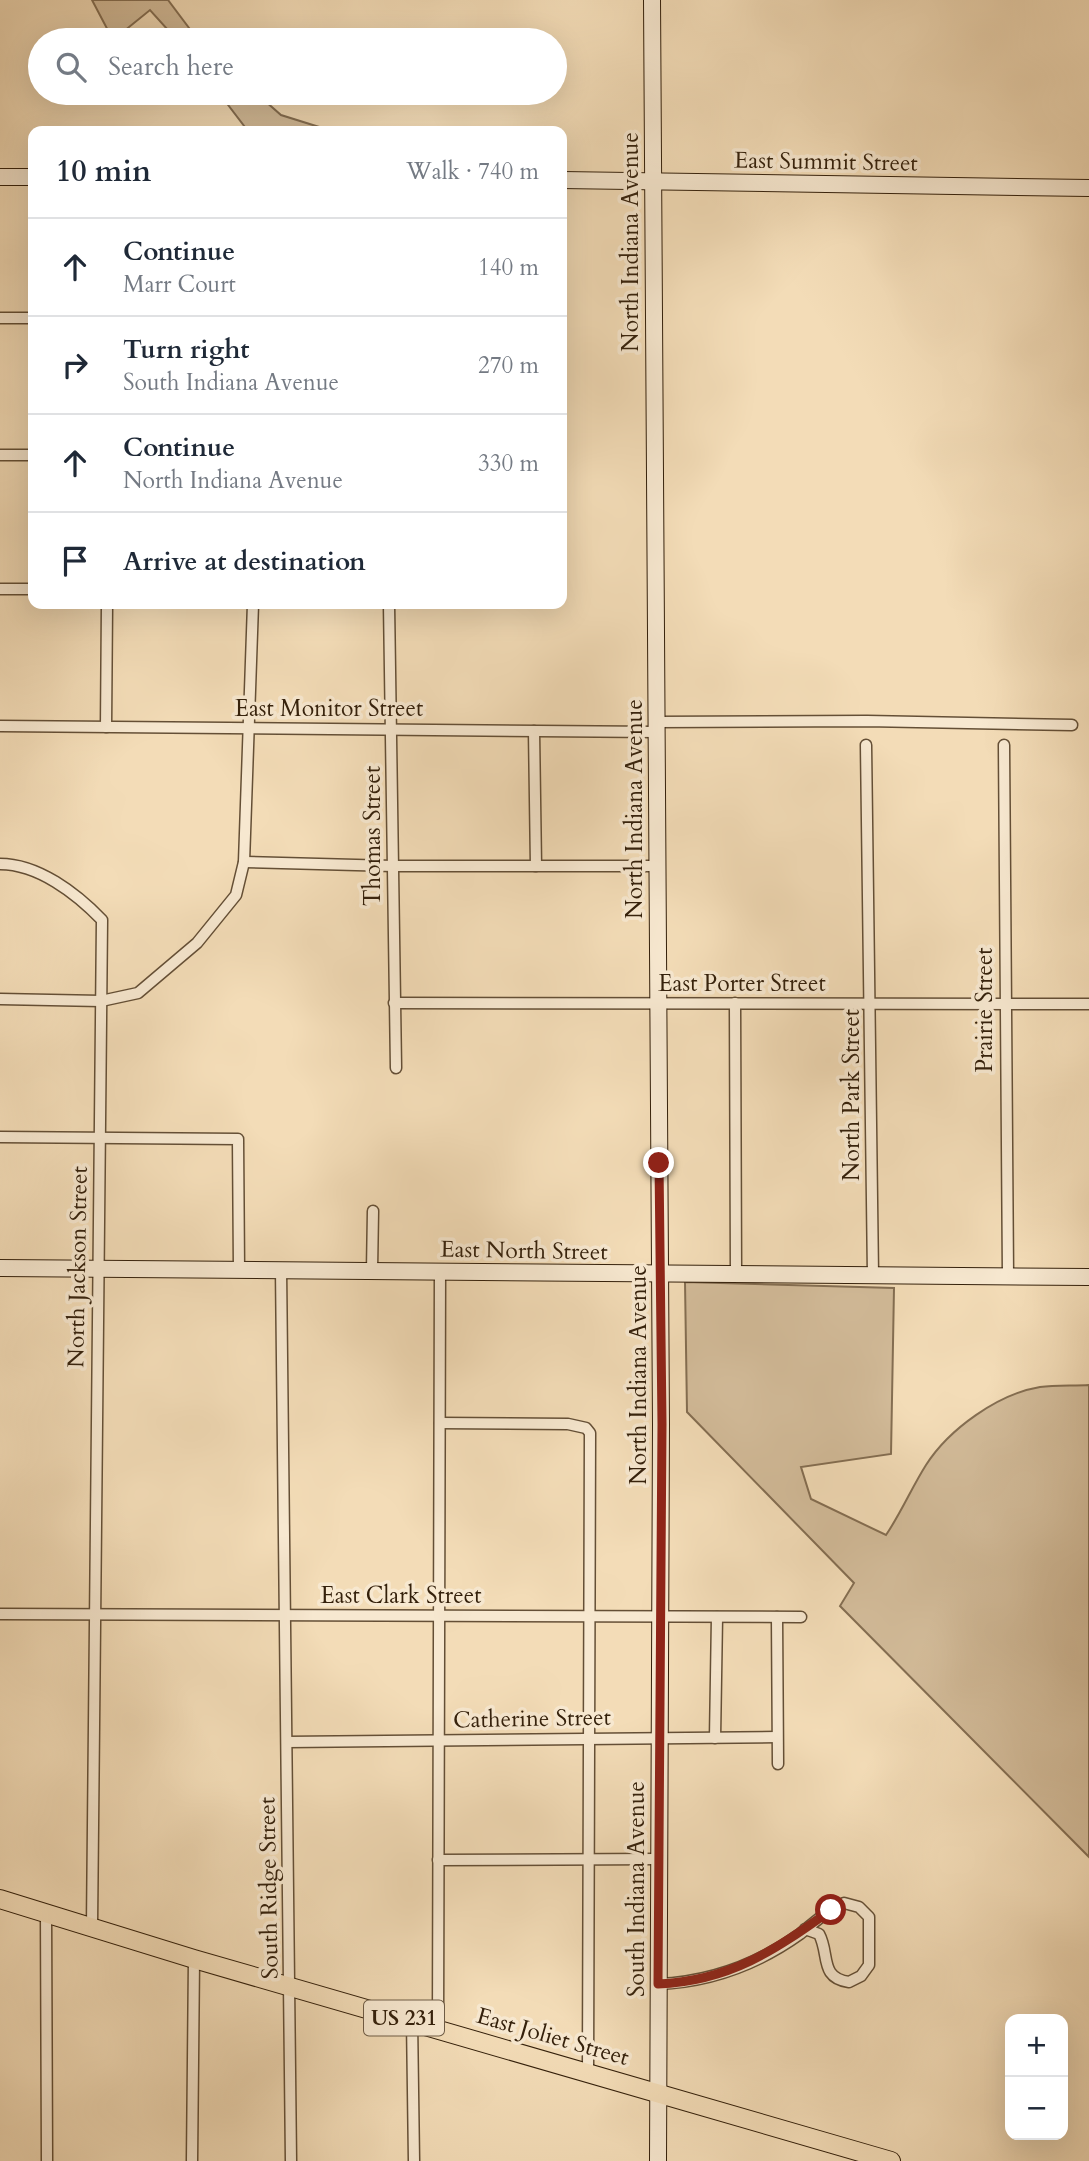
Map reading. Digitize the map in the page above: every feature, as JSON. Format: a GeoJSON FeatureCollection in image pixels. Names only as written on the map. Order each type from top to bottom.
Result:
{"type":"FeatureCollection","features":[{"type":"Feature","properties":{"kind":"main road","name":"East Joliet Street"},"geometry":{"type":"LineString","coordinates":[[0,1899],[194,1959],[588,2071],[891,2161]]}},
{"type":"Feature","properties":{"kind":"street","name":"North Indiana Avenue"},"geometry":{"type":"LineString","coordinates":[[652,0],[660,1617]]}},
{"type":"Feature","properties":{"kind":"street"},"geometry":{"type":"LineString","coordinates":[[0,177],[28,177]]}},
{"type":"Feature","properties":{"kind":"street","name":"East Summit Street"},"geometry":{"type":"LineString","coordinates":[[567,180],[1089,188]]}},
{"type":"Feature","properties":{"kind":"street"},"geometry":{"type":"LineString","coordinates":[[0,318],[28,318]]}},
{"type":"Feature","properties":{"kind":"street"},"geometry":{"type":"LineString","coordinates":[[0,455],[28,455]]}},
{"type":"Feature","properties":{"kind":"street"},"geometry":{"type":"LineString","coordinates":[[0,589],[28,589]]}},
{"type":"Feature","properties":{"kind":"street"},"geometry":{"type":"LineString","coordinates":[[106,727],[107,609]]}},
{"type":"Feature","properties":{"kind":"street"},"geometry":{"type":"LineString","coordinates":[[0,999],[101,1001],[138,993],[197,943],[236,895],[244,862],[253,609]]}},
{"type":"Feature","properties":{"kind":"street","name":"Thomas Street"},"geometry":{"type":"LineString","coordinates":[[389,609],[396,1068]]}},
{"type":"Feature","properties":{"kind":"street","name":"East Monitor Street"},"geometry":{"type":"LineString","coordinates":[[0,726],[534,731],[867,721],[1072,725]]}},
{"type":"Feature","properties":{"kind":"street"},"geometry":{"type":"LineString","coordinates":[[534,731],[536,866]]}},
{"type":"Feature","properties":{"kind":"street","name":"North Park Street"},"geometry":{"type":"LineString","coordinates":[[866,745],[873,1276]]}},
{"type":"Feature","properties":{"kind":"street","name":"Prairie Street"},"geometry":{"type":"LineString","coordinates":[[1004,745],[1007,1276]]}},
{"type":"Feature","properties":{"kind":"street"},"geometry":{"type":"LineString","coordinates":[[244,862],[393,866],[657,866]]}},
{"type":"Feature","properties":{"kind":"street","name":"North Jackson Street"},"geometry":{"type":"LineString","coordinates":[[0,864],[30,869],[84,902],[102,920],[92,1926]]}},
{"type":"Feature","properties":{"kind":"street","name":"East Porter Street"},"geometry":{"type":"LineString","coordinates":[[394,1003],[1089,1004]]}},
{"type":"Feature","properties":{"kind":"street"},"geometry":{"type":"LineString","coordinates":[[735,1003],[736,1275]]}},
{"type":"Feature","properties":{"kind":"street"},"geometry":{"type":"LineString","coordinates":[[0,1137],[238,1139],[239,1270]]}},
{"type":"Feature","properties":{"kind":"street"},"geometry":{"type":"LineString","coordinates":[[372,1270],[373,1211]]}},
{"type":"Feature","properties":{"kind":"street","name":"East North Street"},"geometry":{"type":"LineString","coordinates":[[0,1268],[1089,1277]]}},
{"type":"Feature","properties":{"kind":"street","name":"South Ridge Street"},"geometry":{"type":"LineString","coordinates":[[281,1269],[292,2161]]}},
{"type":"Feature","properties":{"kind":"street"},"geometry":{"type":"LineString","coordinates":[[438,2028],[440,1271]]}},
{"type":"Feature","properties":{"kind":"street"},"geometry":{"type":"LineString","coordinates":[[440,1423],[568,1424],[586,1428],[590,1443],[588,2071]]}},
{"type":"Feature","properties":{"kind":"street","name":"East Clark Street"},"geometry":{"type":"LineString","coordinates":[[0,1614],[801,1617]]}},
{"type":"Feature","properties":{"kind":"street","name":"South Indiana Avenue"},"geometry":{"type":"LineString","coordinates":[[658,2161],[660,1617]]}},
{"type":"Feature","properties":{"kind":"street"},"geometry":{"type":"LineString","coordinates":[[715,1738],[717,1617]]}},
{"type":"Feature","properties":{"kind":"street"},"geometry":{"type":"LineString","coordinates":[[777,1617],[778,1764]]}},
{"type":"Feature","properties":{"kind":"street","name":"Catherine Street"},"geometry":{"type":"LineString","coordinates":[[287,1742],[777,1737]]}},
{"type":"Feature","properties":{"kind":"street"},"geometry":{"type":"LineString","coordinates":[[438,1860],[659,1859]]}},
{"type":"Feature","properties":{"kind":"street"},"geometry":{"type":"LineString","coordinates":[[658,1984],[690,1983],[732,1971],[844,1903],[859,1907],[870,1917],[870,1965],[866,1972],[849,1982],[835,1978],[826,1966],[819,1934],[805,1929]]}},
{"type":"Feature","properties":{"kind":"street"},"geometry":{"type":"LineString","coordinates":[[46,1912],[47,2161]]}},
{"type":"Feature","properties":{"kind":"street"},"geometry":{"type":"LineString","coordinates":[[192,2161],[194,1959]]}},
{"type":"Feature","properties":{"kind":"street"},"geometry":{"type":"LineString","coordinates":[[412,2020],[414,2161]]}},
{"type":"Feature","properties":{"kind":"shaded area"},"geometry":{"type":"Polygon","coordinates":[[[92,0],[168,0],[189,28],[166,28],[150,10],[128,28],[107,28],[92,0]]]}},
{"type":"Feature","properties":{"kind":"shaded area"},"geometry":{"type":"Polygon","coordinates":[[[228,105],[270,105],[281,115],[316,126],[244,126],[228,105]]]}},
{"type":"Feature","properties":{"kind":"shaded area"},"geometry":{"type":"Polygon","coordinates":[[[685,1282],[894,1288],[891,1454],[801,1467],[811,1499],[886,1535],[921,1473],[936,1452],[961,1426],[992,1405],[1024,1391],[1046,1386],[1089,1385],[1089,1857],[840,1606],[854,1583],[687,1412],[685,1282]]]}},
{"type":"Feature","properties":{"kind":"route"},"geometry":{"type":"LineString","coordinates":[[659,1163],[662,1424],[658,1984],[690,1983],[732,1971],[799,1934],[831,1910]]}}]}
